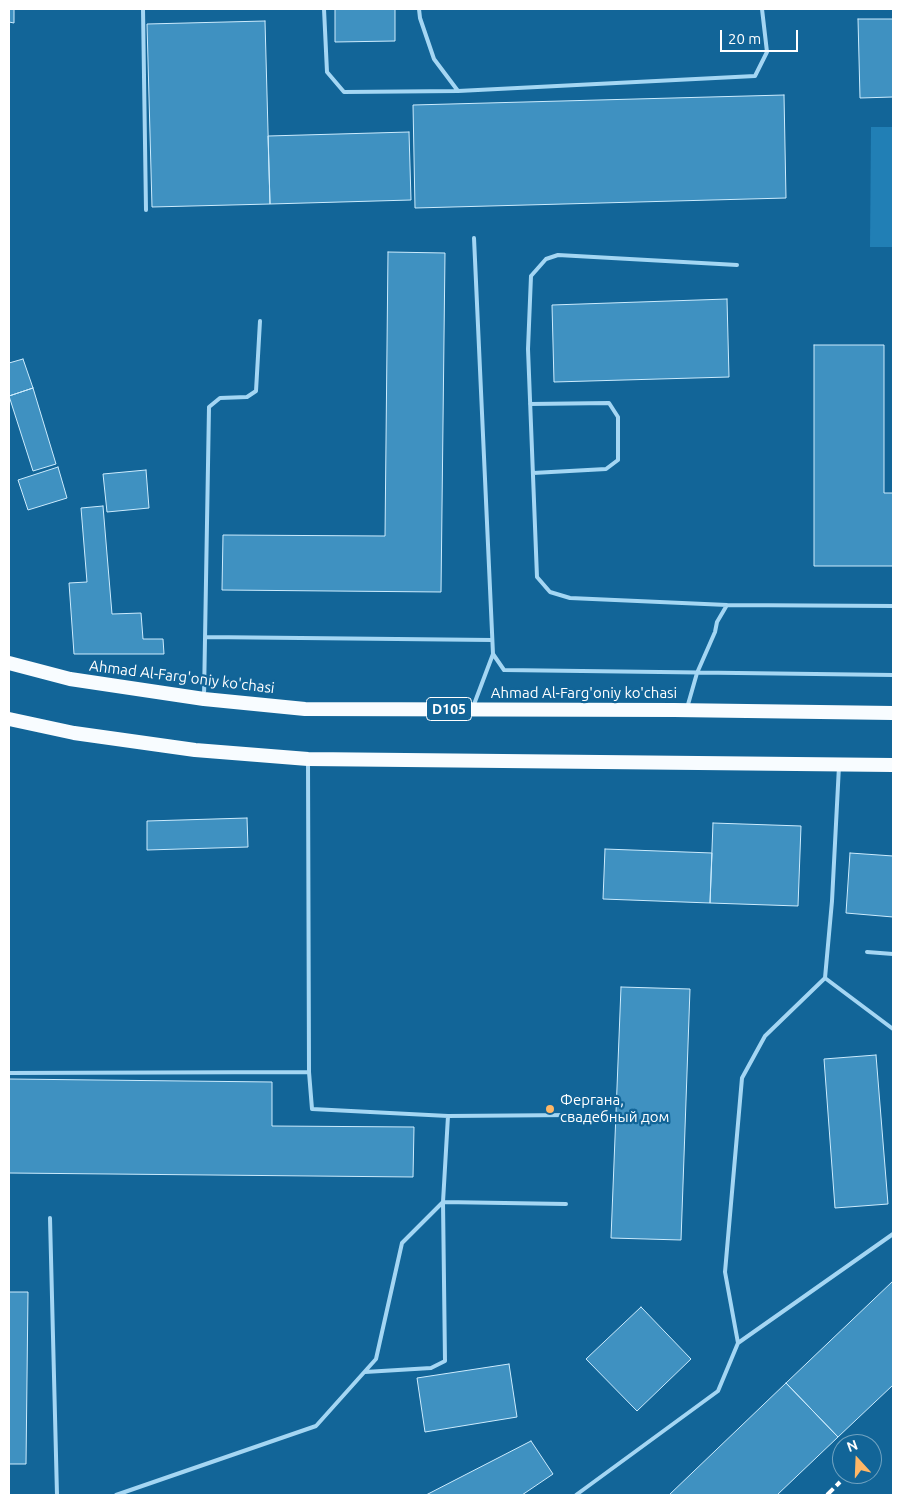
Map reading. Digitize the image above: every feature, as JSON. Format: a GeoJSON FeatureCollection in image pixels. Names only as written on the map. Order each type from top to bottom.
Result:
{"type":"FeatureCollection","features":[{"type":"Feature","properties":{"kind":"highway","name":"Ahmad Al-Farg'oniy ko'chasi"},"geometry":{"type":"LineString","coordinates":[[9,663],[70,679],[204,699],[305,709],[687,710],[893,713]]}},
{"type":"Feature","properties":{"kind":"highway"},"geometry":{"type":"LineString","coordinates":[[9,719],[74,733],[195,750],[308,759],[893,765]]}},
{"type":"Feature","properties":{"kind":"lane"},"geometry":{"type":"LineString","coordinates":[[143,9],[146,210]]}},
{"type":"Feature","properties":{"kind":"lane"},"geometry":{"type":"LineString","coordinates":[[324,9],[327,72],[344,92],[458,91],[755,76],[767,52],[762,9]]}},
{"type":"Feature","properties":{"kind":"lane"},"geometry":{"type":"LineString","coordinates":[[419,9],[420,18],[434,59],[458,91]]}},
{"type":"Feature","properties":{"kind":"lane"},"geometry":{"type":"LineString","coordinates":[[472,709],[492,654],[474,238]]}},
{"type":"Feature","properties":{"kind":"lane"},"geometry":{"type":"LineString","coordinates":[[737,265],[558,255],[546,259],[531,276],[528,349],[536,577],[550,592],[570,598],[727,604],[893,606]]}},
{"type":"Feature","properties":{"kind":"lane"},"geometry":{"type":"LineString","coordinates":[[204,699],[209,407],[220,398],[247,397],[256,391],[260,321]]}},
{"type":"Feature","properties":{"kind":"lane"},"geometry":{"type":"LineString","coordinates":[[530,404],[609,403],[618,417],[618,460],[606,469],[533,472]]}},
{"type":"Feature","properties":{"kind":"lane"},"geometry":{"type":"LineString","coordinates":[[687,710],[697,673],[715,632],[717,622],[727,604]]}},
{"type":"Feature","properties":{"kind":"lane"},"geometry":{"type":"LineString","coordinates":[[205,636],[492,640]]}},
{"type":"Feature","properties":{"kind":"lane"},"geometry":{"type":"LineString","coordinates":[[492,654],[504,670],[893,675]]}},
{"type":"Feature","properties":{"kind":"lane"},"geometry":{"type":"LineString","coordinates":[[308,759],[309,1072],[312,1109],[448,1116],[573,1115]]}},
{"type":"Feature","properties":{"kind":"lane"},"geometry":{"type":"LineString","coordinates":[[738,1344],[725,1272],[742,1078],[765,1036],[825,978],[832,901],[839,764]]}},
{"type":"Feature","properties":{"kind":"lane"},"geometry":{"type":"LineString","coordinates":[[867,952],[893,954]]}},
{"type":"Feature","properties":{"kind":"lane"},"geometry":{"type":"LineString","coordinates":[[825,978],[893,1029]]}},
{"type":"Feature","properties":{"kind":"lane"},"geometry":{"type":"LineString","coordinates":[[9,1073],[309,1072]]}},
{"type":"Feature","properties":{"kind":"lane"},"geometry":{"type":"LineString","coordinates":[[365,1372],[431,1368],[445,1361],[443,1202],[448,1116]]}},
{"type":"Feature","properties":{"kind":"lane"},"geometry":{"type":"LineString","coordinates":[[116,1495],[316,1426],[376,1359],[402,1243],[443,1202],[566,1204]]}},
{"type":"Feature","properties":{"kind":"lane"},"geometry":{"type":"LineString","coordinates":[[50,1218],[57,1495]]}},
{"type":"Feature","properties":{"kind":"lane"},"geometry":{"type":"LineString","coordinates":[[576,1495],[718,1391],[738,1344],[893,1234]]}},
{"type":"Feature","properties":{"kind":"shaded area"},"geometry":{"type":"Polygon","coordinates":[[[871,127],[893,127],[893,247],[870,247],[871,127]]]}},
{"type":"Feature","properties":{"kind":"building"},"geometry":{"type":"Polygon","coordinates":[[[9,9],[14,9],[14,23],[9,22],[9,9]]]}},
{"type":"Feature","properties":{"kind":"building"},"geometry":{"type":"Polygon","coordinates":[[[335,9],[395,9],[395,41],[335,42],[335,9]]]}},
{"type":"Feature","properties":{"kind":"building"},"geometry":{"type":"Polygon","coordinates":[[[858,19],[893,19],[893,97],[860,98],[858,19]]]}},
{"type":"Feature","properties":{"kind":"building"},"geometry":{"type":"Polygon","coordinates":[[[265,21],[270,204],[152,207],[147,24],[265,21]]]}},
{"type":"Feature","properties":{"kind":"building"},"geometry":{"type":"Polygon","coordinates":[[[784,95],[786,198],[415,208],[413,105],[784,95]]]}},
{"type":"Feature","properties":{"kind":"building"},"geometry":{"type":"Polygon","coordinates":[[[409,132],[411,200],[270,204],[268,136],[409,132]]]}},
{"type":"Feature","properties":{"kind":"building"},"geometry":{"type":"Polygon","coordinates":[[[388,252],[445,253],[441,592],[222,590],[223,535],[385,536],[388,252]]]}},
{"type":"Feature","properties":{"kind":"building"},"geometry":{"type":"Polygon","coordinates":[[[727,299],[729,377],[554,382],[552,305],[727,299]]]}},
{"type":"Feature","properties":{"kind":"building"},"geometry":{"type":"Polygon","coordinates":[[[814,345],[884,345],[884,493],[893,493],[893,566],[814,566],[814,345]]]}},
{"type":"Feature","properties":{"kind":"building"},"geometry":{"type":"Polygon","coordinates":[[[23,359],[33,388],[9,396],[9,363],[23,359]]]}},
{"type":"Feature","properties":{"kind":"building"},"geometry":{"type":"Polygon","coordinates":[[[33,388],[56,464],[33,471],[9,396],[33,388]]]}},
{"type":"Feature","properties":{"kind":"building"},"geometry":{"type":"Polygon","coordinates":[[[58,467],[67,498],[28,510],[18,480],[58,467]]]}},
{"type":"Feature","properties":{"kind":"building"},"geometry":{"type":"Polygon","coordinates":[[[146,470],[149,508],[107,512],[103,474],[146,470]]]}},
{"type":"Feature","properties":{"kind":"building"},"geometry":{"type":"Polygon","coordinates":[[[103,506],[112,614],[141,613],[143,639],[163,639],[164,654],[74,654],[69,583],[87,582],[81,508],[103,506]]]}},
{"type":"Feature","properties":{"kind":"building"},"geometry":{"type":"Polygon","coordinates":[[[247,818],[248,847],[147,850],[147,821],[247,818]]]}},
{"type":"Feature","properties":{"kind":"building"},"geometry":{"type":"Polygon","coordinates":[[[713,823],[801,826],[798,906],[710,903],[713,823]]]}},
{"type":"Feature","properties":{"kind":"building"},"geometry":{"type":"Polygon","coordinates":[[[605,849],[712,853],[710,903],[603,899],[605,849]]]}},
{"type":"Feature","properties":{"kind":"building"},"geometry":{"type":"Polygon","coordinates":[[[850,853],[893,856],[893,917],[846,913],[850,853]]]}},
{"type":"Feature","properties":{"kind":"building"},"geometry":{"type":"Polygon","coordinates":[[[621,987],[690,989],[681,1240],[611,1238],[621,987]]]}},
{"type":"Feature","properties":{"kind":"building"},"geometry":{"type":"Polygon","coordinates":[[[876,1055],[888,1204],[835,1208],[824,1059],[876,1055]]]}},
{"type":"Feature","properties":{"kind":"building"},"geometry":{"type":"Polygon","coordinates":[[[9,1079],[272,1082],[272,1126],[414,1127],[413,1177],[9,1173],[9,1079]]]}},
{"type":"Feature","properties":{"kind":"building"},"geometry":{"type":"Polygon","coordinates":[[[893,1281],[893,1385],[841,1434],[835,1434],[786,1383],[893,1281]]]}},
{"type":"Feature","properties":{"kind":"building"},"geometry":{"type":"Polygon","coordinates":[[[9,1292],[28,1292],[26,1464],[9,1464],[9,1292]]]}},
{"type":"Feature","properties":{"kind":"building"},"geometry":{"type":"Polygon","coordinates":[[[641,1307],[691,1359],[637,1411],[586,1359],[641,1307]]]}},
{"type":"Feature","properties":{"kind":"building"},"geometry":{"type":"Polygon","coordinates":[[[509,1364],[517,1417],[425,1432],[417,1378],[509,1364]]]}},
{"type":"Feature","properties":{"kind":"building"},"geometry":{"type":"Polygon","coordinates":[[[786,1383],[835,1434],[832,1434],[832,1443],[777,1495],[669,1495],[786,1383]]]}},
{"type":"Feature","properties":{"kind":"building"},"geometry":{"type":"Polygon","coordinates":[[[531,1441],[553,1474],[522,1495],[426,1495],[531,1441]]]}},
{"type":"Feature","properties":{"kind":"railway"},"geometry":{"type":"LineString","coordinates":[[827,1495],[838,1484]]}},
{"type":"Feature","properties":{"kind":"place","name":"Фергана, свадебный дом"},"geometry":{"type":"Point","coordinates":[550,1109]}}]}
